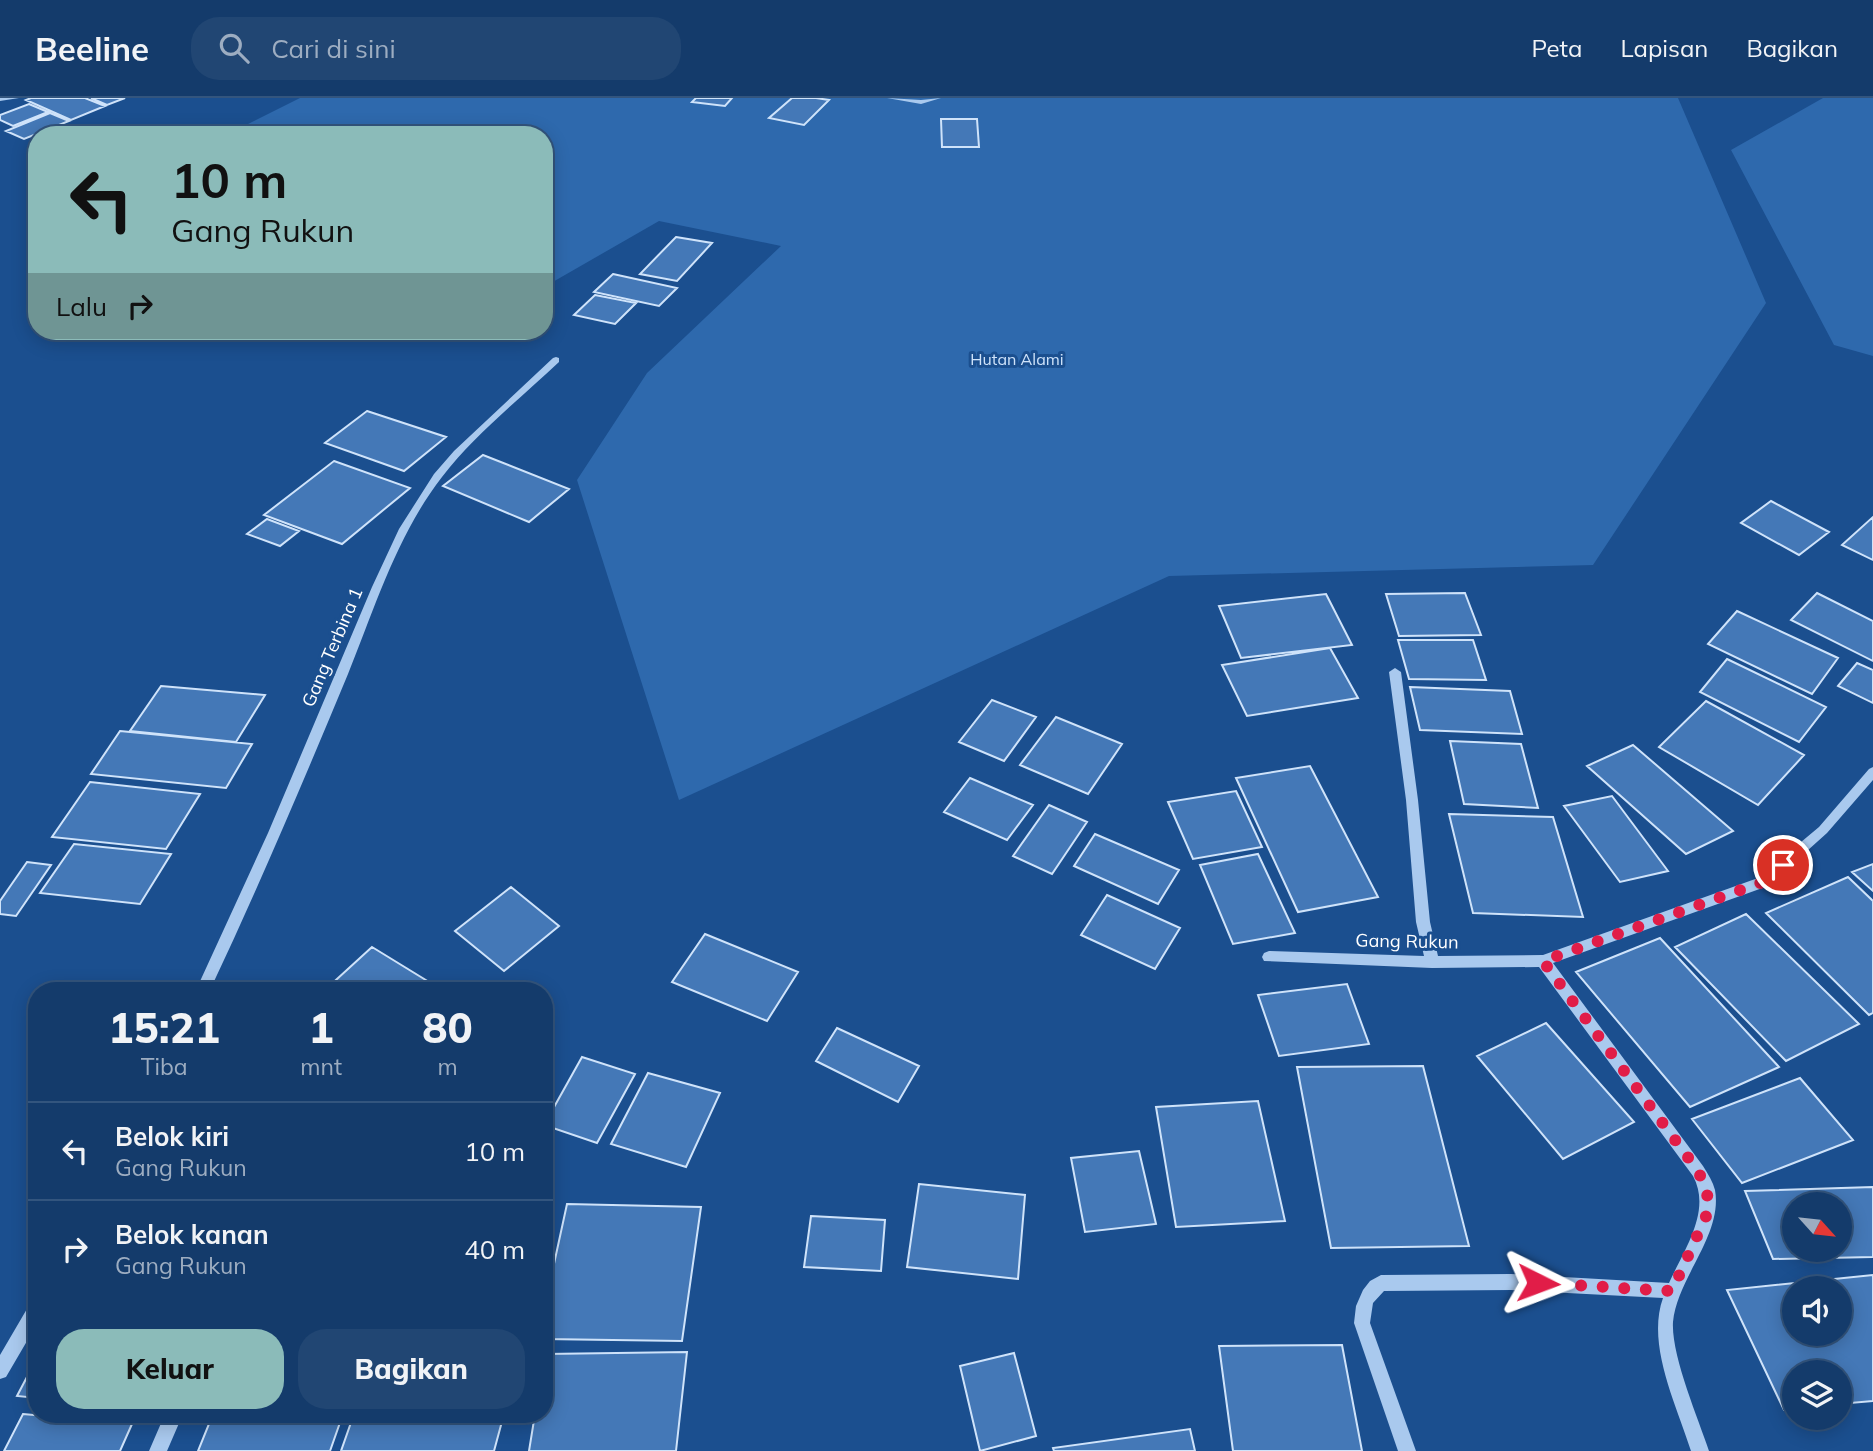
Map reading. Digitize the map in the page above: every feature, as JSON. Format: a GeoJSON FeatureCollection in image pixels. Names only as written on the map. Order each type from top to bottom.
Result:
{"type":"FeatureCollection","features":[{"type":"Feature","properties":{"kind":"street"},"geometry":{"type":"LineString","coordinates":[[0,99],[15,98]]}},
{"type":"Feature","properties":{"kind":"street"},"geometry":{"type":"LineString","coordinates":[[891,98],[921,102],[937,98]]}},
{"type":"Feature","properties":{"kind":"street","name":"Gang Terbina 1"},"geometry":{"type":"LineString","coordinates":[[207,982],[246,900],[388,563],[426,492],[442,468],[556,360]]}},
{"type":"Feature","properties":{"kind":"street"},"geometry":{"type":"LineString","coordinates":[[1395,672],[1412,800],[1423,922],[1432,962]]}},
{"type":"Feature","properties":{"kind":"street","name":"Gang Rukun"},"geometry":{"type":"LineString","coordinates":[[1269,957],[1432,962],[1543,961],[1763,882],[1823,830],[1873,772]]}},
{"type":"Feature","properties":{"kind":"street"},"geometry":{"type":"LineString","coordinates":[[1543,961],[1698,1171],[1707,1190],[1708,1212],[1672,1291],[1665,1323],[1669,1349],[1700,1451]]}},
{"type":"Feature","properties":{"kind":"street"},"geometry":{"type":"LineString","coordinates":[[1407,1451],[1362,1323],[1362,1307],[1367,1296],[1381,1283],[1511,1282],[1672,1291]]}},
{"type":"Feature","properties":{"kind":"street"},"geometry":{"type":"LineString","coordinates":[[0,1371],[28,1323]]}},
{"type":"Feature","properties":{"kind":"street"},"geometry":{"type":"LineString","coordinates":[[159,1451],[170,1423]]}},
{"type":"Feature","properties":{"kind":"green space","name":"Hutan Alami"},"geometry":{"type":"Polygon","coordinates":[[[300,98],[1678,98],[1766,303],[1593,565],[1169,576],[679,800],[577,480],[647,373],[781,246],[659,221],[553,282],[553,126],[244,126],[300,98]]]}},
{"type":"Feature","properties":{"kind":"green space"},"geometry":{"type":"Polygon","coordinates":[[[1823,98],[1873,98],[1873,356],[1834,345],[1731,150],[1823,98]]]}},
{"type":"Feature","properties":{"kind":"building"},"geometry":{"type":"Polygon","coordinates":[[[85,98],[105,106],[71,120],[26,100],[85,98]]]}},
{"type":"Feature","properties":{"kind":"building"},"geometry":{"type":"Polygon","coordinates":[[[91,98],[125,98],[107,105],[91,98]]]}},
{"type":"Feature","properties":{"kind":"building"},"geometry":{"type":"Polygon","coordinates":[[[696,98],[732,98],[725,106],[692,102],[696,98]]]}},
{"type":"Feature","properties":{"kind":"building"},"geometry":{"type":"Polygon","coordinates":[[[792,98],[829,100],[804,125],[769,118],[792,98]]]}},
{"type":"Feature","properties":{"kind":"building"},"geometry":{"type":"Polygon","coordinates":[[[29,104],[48,112],[13,126],[0,120],[0,115],[29,104]]]}},
{"type":"Feature","properties":{"kind":"building"},"geometry":{"type":"Polygon","coordinates":[[[50,113],[69,121],[56,126],[28,126],[28,137],[24,139],[6,131],[50,113]]]}},
{"type":"Feature","properties":{"kind":"building"},"geometry":{"type":"Polygon","coordinates":[[[941,119],[977,119],[979,147],[942,147],[941,119]]]}},
{"type":"Feature","properties":{"kind":"building"},"geometry":{"type":"Polygon","coordinates":[[[676,237],[712,243],[677,281],[640,274],[676,237]]]}},
{"type":"Feature","properties":{"kind":"building"},"geometry":{"type":"Polygon","coordinates":[[[613,274],[677,288],[659,306],[594,292],[613,274]]]}},
{"type":"Feature","properties":{"kind":"building"},"geometry":{"type":"Polygon","coordinates":[[[595,295],[636,303],[615,324],[574,315],[595,295]]]}},
{"type":"Feature","properties":{"kind":"building"},"geometry":{"type":"Polygon","coordinates":[[[367,411],[446,437],[404,471],[325,443],[367,411]]]}},
{"type":"Feature","properties":{"kind":"building"},"geometry":{"type":"Polygon","coordinates":[[[483,455],[569,489],[529,522],[443,486],[483,455]]]}},
{"type":"Feature","properties":{"kind":"building"},"geometry":{"type":"Polygon","coordinates":[[[334,461],[410,488],[342,544],[264,515],[334,461]]]}},
{"type":"Feature","properties":{"kind":"building"},"geometry":{"type":"Polygon","coordinates":[[[1771,501],[1829,532],[1799,555],[1741,523],[1771,501]]]}},
{"type":"Feature","properties":{"kind":"building"},"geometry":{"type":"Polygon","coordinates":[[[1873,517],[1873,560],[1842,545],[1873,517]]]}},
{"type":"Feature","properties":{"kind":"building"},"geometry":{"type":"Polygon","coordinates":[[[267,519],[299,531],[280,546],[247,534],[267,519]]]}},
{"type":"Feature","properties":{"kind":"building"},"geometry":{"type":"Polygon","coordinates":[[[1465,593],[1481,635],[1399,636],[1386,594],[1465,593]]]}},
{"type":"Feature","properties":{"kind":"building"},"geometry":{"type":"Polygon","coordinates":[[[1817,593],[1873,621],[1873,661],[1791,620],[1817,593]]]}},
{"type":"Feature","properties":{"kind":"building"},"geometry":{"type":"Polygon","coordinates":[[[1326,594],[1352,645],[1241,658],[1219,606],[1326,594]]]}},
{"type":"Feature","properties":{"kind":"building"},"geometry":{"type":"Polygon","coordinates":[[[1737,611],[1838,658],[1812,694],[1708,644],[1737,611]]]}},
{"type":"Feature","properties":{"kind":"building"},"geometry":{"type":"Polygon","coordinates":[[[1398,640],[1473,640],[1486,680],[1409,679],[1398,640]]]}},
{"type":"Feature","properties":{"kind":"building"},"geometry":{"type":"Polygon","coordinates":[[[1330,648],[1358,698],[1247,716],[1222,665],[1330,648]]]}},
{"type":"Feature","properties":{"kind":"building"},"geometry":{"type":"Polygon","coordinates":[[[1727,659],[1826,707],[1799,742],[1700,692],[1727,659]]]}},
{"type":"Feature","properties":{"kind":"building"},"geometry":{"type":"Polygon","coordinates":[[[1857,663],[1873,670],[1873,703],[1838,686],[1857,663]]]}},
{"type":"Feature","properties":{"kind":"building"},"geometry":{"type":"Polygon","coordinates":[[[161,686],[265,695],[236,742],[130,731],[161,686]]]}},
{"type":"Feature","properties":{"kind":"building"},"geometry":{"type":"Polygon","coordinates":[[[1410,687],[1510,691],[1522,734],[1420,730],[1410,687]]]}},
{"type":"Feature","properties":{"kind":"building"},"geometry":{"type":"Polygon","coordinates":[[[992,700],[1036,717],[1004,761],[959,742],[992,700]]]}},
{"type":"Feature","properties":{"kind":"building"},"geometry":{"type":"Polygon","coordinates":[[[1706,701],[1804,755],[1758,805],[1659,747],[1706,701]]]}},
{"type":"Feature","properties":{"kind":"building"},"geometry":{"type":"Polygon","coordinates":[[[1056,717],[1122,744],[1088,794],[1020,765],[1056,717]]]}},
{"type":"Feature","properties":{"kind":"building"},"geometry":{"type":"Polygon","coordinates":[[[120,731],[252,744],[226,788],[91,774],[120,731]]]}},
{"type":"Feature","properties":{"kind":"building"},"geometry":{"type":"Polygon","coordinates":[[[1450,741],[1521,744],[1538,808],[1464,804],[1450,741]]]}},
{"type":"Feature","properties":{"kind":"building"},"geometry":{"type":"Polygon","coordinates":[[[1633,745],[1733,831],[1686,854],[1587,766],[1633,745]]]}},
{"type":"Feature","properties":{"kind":"building"},"geometry":{"type":"Polygon","coordinates":[[[1310,766],[1378,897],[1298,912],[1236,778],[1310,766]]]}},
{"type":"Feature","properties":{"kind":"building"},"geometry":{"type":"Polygon","coordinates":[[[970,778],[1033,805],[1007,840],[944,812],[970,778]]]}},
{"type":"Feature","properties":{"kind":"building"},"geometry":{"type":"Polygon","coordinates":[[[90,782],[200,794],[166,849],[52,837],[90,782]]]}},
{"type":"Feature","properties":{"kind":"building"},"geometry":{"type":"Polygon","coordinates":[[[1236,791],[1262,847],[1193,859],[1168,802],[1236,791]]]}},
{"type":"Feature","properties":{"kind":"building"},"geometry":{"type":"Polygon","coordinates":[[[1612,796],[1668,871],[1620,882],[1564,806],[1612,796]]]}},
{"type":"Feature","properties":{"kind":"building"},"geometry":{"type":"Polygon","coordinates":[[[1049,805],[1087,822],[1052,874],[1013,856],[1049,805]]]}},
{"type":"Feature","properties":{"kind":"building"},"geometry":{"type":"Polygon","coordinates":[[[1449,814],[1553,817],[1583,917],[1473,913],[1449,814]]]}},
{"type":"Feature","properties":{"kind":"building"},"geometry":{"type":"Polygon","coordinates":[[[1095,834],[1179,870],[1158,904],[1074,866],[1095,834]]]}},
{"type":"Feature","properties":{"kind":"building"},"geometry":{"type":"Polygon","coordinates":[[[74,844],[171,854],[140,904],[40,893],[74,844]]]}},
{"type":"Feature","properties":{"kind":"building"},"geometry":{"type":"Polygon","coordinates":[[[1258,854],[1295,933],[1233,944],[1200,865],[1258,854]]]}},
{"type":"Feature","properties":{"kind":"building"},"geometry":{"type":"Polygon","coordinates":[[[27,862],[51,865],[16,916],[0,914],[0,901],[27,862]]]}},
{"type":"Feature","properties":{"kind":"building"},"geometry":{"type":"Polygon","coordinates":[[[1873,864],[1873,891],[1852,872],[1873,864]]]}},
{"type":"Feature","properties":{"kind":"building"},"geometry":{"type":"Polygon","coordinates":[[[1848,877],[1873,901],[1873,1013],[1869,1015],[1766,913],[1848,877]]]}},
{"type":"Feature","properties":{"kind":"building"},"geometry":{"type":"Polygon","coordinates":[[[511,887],[559,926],[504,971],[455,931],[511,887]]]}},
{"type":"Feature","properties":{"kind":"building"},"geometry":{"type":"Polygon","coordinates":[[[1107,895],[1180,928],[1155,969],[1081,935],[1107,895]]]}},
{"type":"Feature","properties":{"kind":"building"},"geometry":{"type":"Polygon","coordinates":[[[1746,914],[1859,1024],[1786,1061],[1675,947],[1746,914]]]}},
{"type":"Feature","properties":{"kind":"building"},"geometry":{"type":"Polygon","coordinates":[[[705,934],[798,972],[767,1021],[672,982],[705,934]]]}},
{"type":"Feature","properties":{"kind":"building"},"geometry":{"type":"Polygon","coordinates":[[[1660,938],[1779,1067],[1690,1107],[1576,972],[1660,938]]]}},
{"type":"Feature","properties":{"kind":"building"},"geometry":{"type":"Polygon","coordinates":[[[372,947],[429,982],[334,982],[372,947]]]}},
{"type":"Feature","properties":{"kind":"building"},"geometry":{"type":"Polygon","coordinates":[[[1347,984],[1369,1044],[1279,1056],[1258,995],[1347,984]]]}},
{"type":"Feature","properties":{"kind":"building"},"geometry":{"type":"Polygon","coordinates":[[[1546,1023],[1634,1122],[1563,1159],[1477,1056],[1546,1023]]]}},
{"type":"Feature","properties":{"kind":"building"},"geometry":{"type":"Polygon","coordinates":[[[837,1028],[919,1066],[898,1102],[816,1061],[837,1028]]]}},
{"type":"Feature","properties":{"kind":"building"},"geometry":{"type":"Polygon","coordinates":[[[582,1057],[635,1074],[597,1143],[553,1128],[553,1109],[582,1057]]]}},
{"type":"Feature","properties":{"kind":"building"},"geometry":{"type":"Polygon","coordinates":[[[1423,1066],[1469,1246],[1331,1248],[1297,1067],[1423,1066]]]}},
{"type":"Feature","properties":{"kind":"building"},"geometry":{"type":"Polygon","coordinates":[[[648,1073],[720,1093],[686,1167],[611,1144],[648,1073]]]}},
{"type":"Feature","properties":{"kind":"building"},"geometry":{"type":"Polygon","coordinates":[[[1800,1078],[1853,1140],[1742,1183],[1692,1119],[1800,1078]]]}},
{"type":"Feature","properties":{"kind":"building"},"geometry":{"type":"Polygon","coordinates":[[[1258,1101],[1285,1221],[1176,1227],[1156,1107],[1258,1101]]]}},
{"type":"Feature","properties":{"kind":"building"},"geometry":{"type":"Polygon","coordinates":[[[1139,1151],[1156,1224],[1085,1232],[1071,1158],[1139,1151]]]}},
{"type":"Feature","properties":{"kind":"building"},"geometry":{"type":"Polygon","coordinates":[[[919,1184],[1025,1195],[1018,1279],[907,1267],[919,1184]]]}},
{"type":"Feature","properties":{"kind":"building"},"geometry":{"type":"Polygon","coordinates":[[[1873,1187],[1873,1257],[1852,1257],[1852,1192],[1782,1192],[1782,1259],[1773,1259],[1745,1191],[1873,1187]]]}},
{"type":"Feature","properties":{"kind":"building"},"geometry":{"type":"Polygon","coordinates":[[[567,1204],[701,1207],[682,1341],[553,1339],[553,1269],[567,1204]]]}},
{"type":"Feature","properties":{"kind":"building"},"geometry":{"type":"Polygon","coordinates":[[[811,1216],[885,1220],[881,1271],[804,1267],[811,1216]]]}},
{"type":"Feature","properties":{"kind":"building"},"geometry":{"type":"Polygon","coordinates":[[[1873,1275],[1873,1401],[1852,1403],[1852,1360],[1782,1360],[1782,1406],[1727,1290],[1782,1284],[1782,1346],[1852,1346],[1852,1277],[1873,1275]]]}},
{"type":"Feature","properties":{"kind":"building"},"geometry":{"type":"Polygon","coordinates":[[[1342,1345],[1362,1451],[1233,1451],[1219,1346],[1342,1345]]]}},
{"type":"Feature","properties":{"kind":"building"},"geometry":{"type":"Polygon","coordinates":[[[687,1352],[676,1451],[529,1451],[534,1423],[553,1423],[553,1354],[687,1352]]]}},
{"type":"Feature","properties":{"kind":"building"},"geometry":{"type":"Polygon","coordinates":[[[1014,1353],[1036,1436],[980,1451],[960,1366],[1014,1353]]]}},
{"type":"Feature","properties":{"kind":"building"},"geometry":{"type":"Polygon","coordinates":[[[28,1375],[28,1397],[17,1396],[28,1375]]]}},
{"type":"Feature","properties":{"kind":"building"},"geometry":{"type":"Polygon","coordinates":[[[23,1414],[28,1414],[28,1423],[132,1424],[120,1451],[4,1451],[23,1414]]]}},
{"type":"Feature","properties":{"kind":"building"},"geometry":{"type":"Polygon","coordinates":[[[209,1423],[340,1423],[330,1451],[198,1451],[209,1423]]]}},
{"type":"Feature","properties":{"kind":"building"},"geometry":{"type":"Polygon","coordinates":[[[351,1423],[502,1423],[494,1451],[341,1451],[351,1423]]]}},
{"type":"Feature","properties":{"kind":"building"},"geometry":{"type":"Polygon","coordinates":[[[1190,1429],[1195,1451],[1054,1451],[1053,1448],[1190,1429]]]}},
{"type":"Feature","properties":{"kind":"route"},"geometry":{"type":"LineString","coordinates":[[1538,1283],[1672,1291],[1708,1212],[1707,1190],[1698,1171],[1543,961],[1763,882],[1783,865]]}}]}
